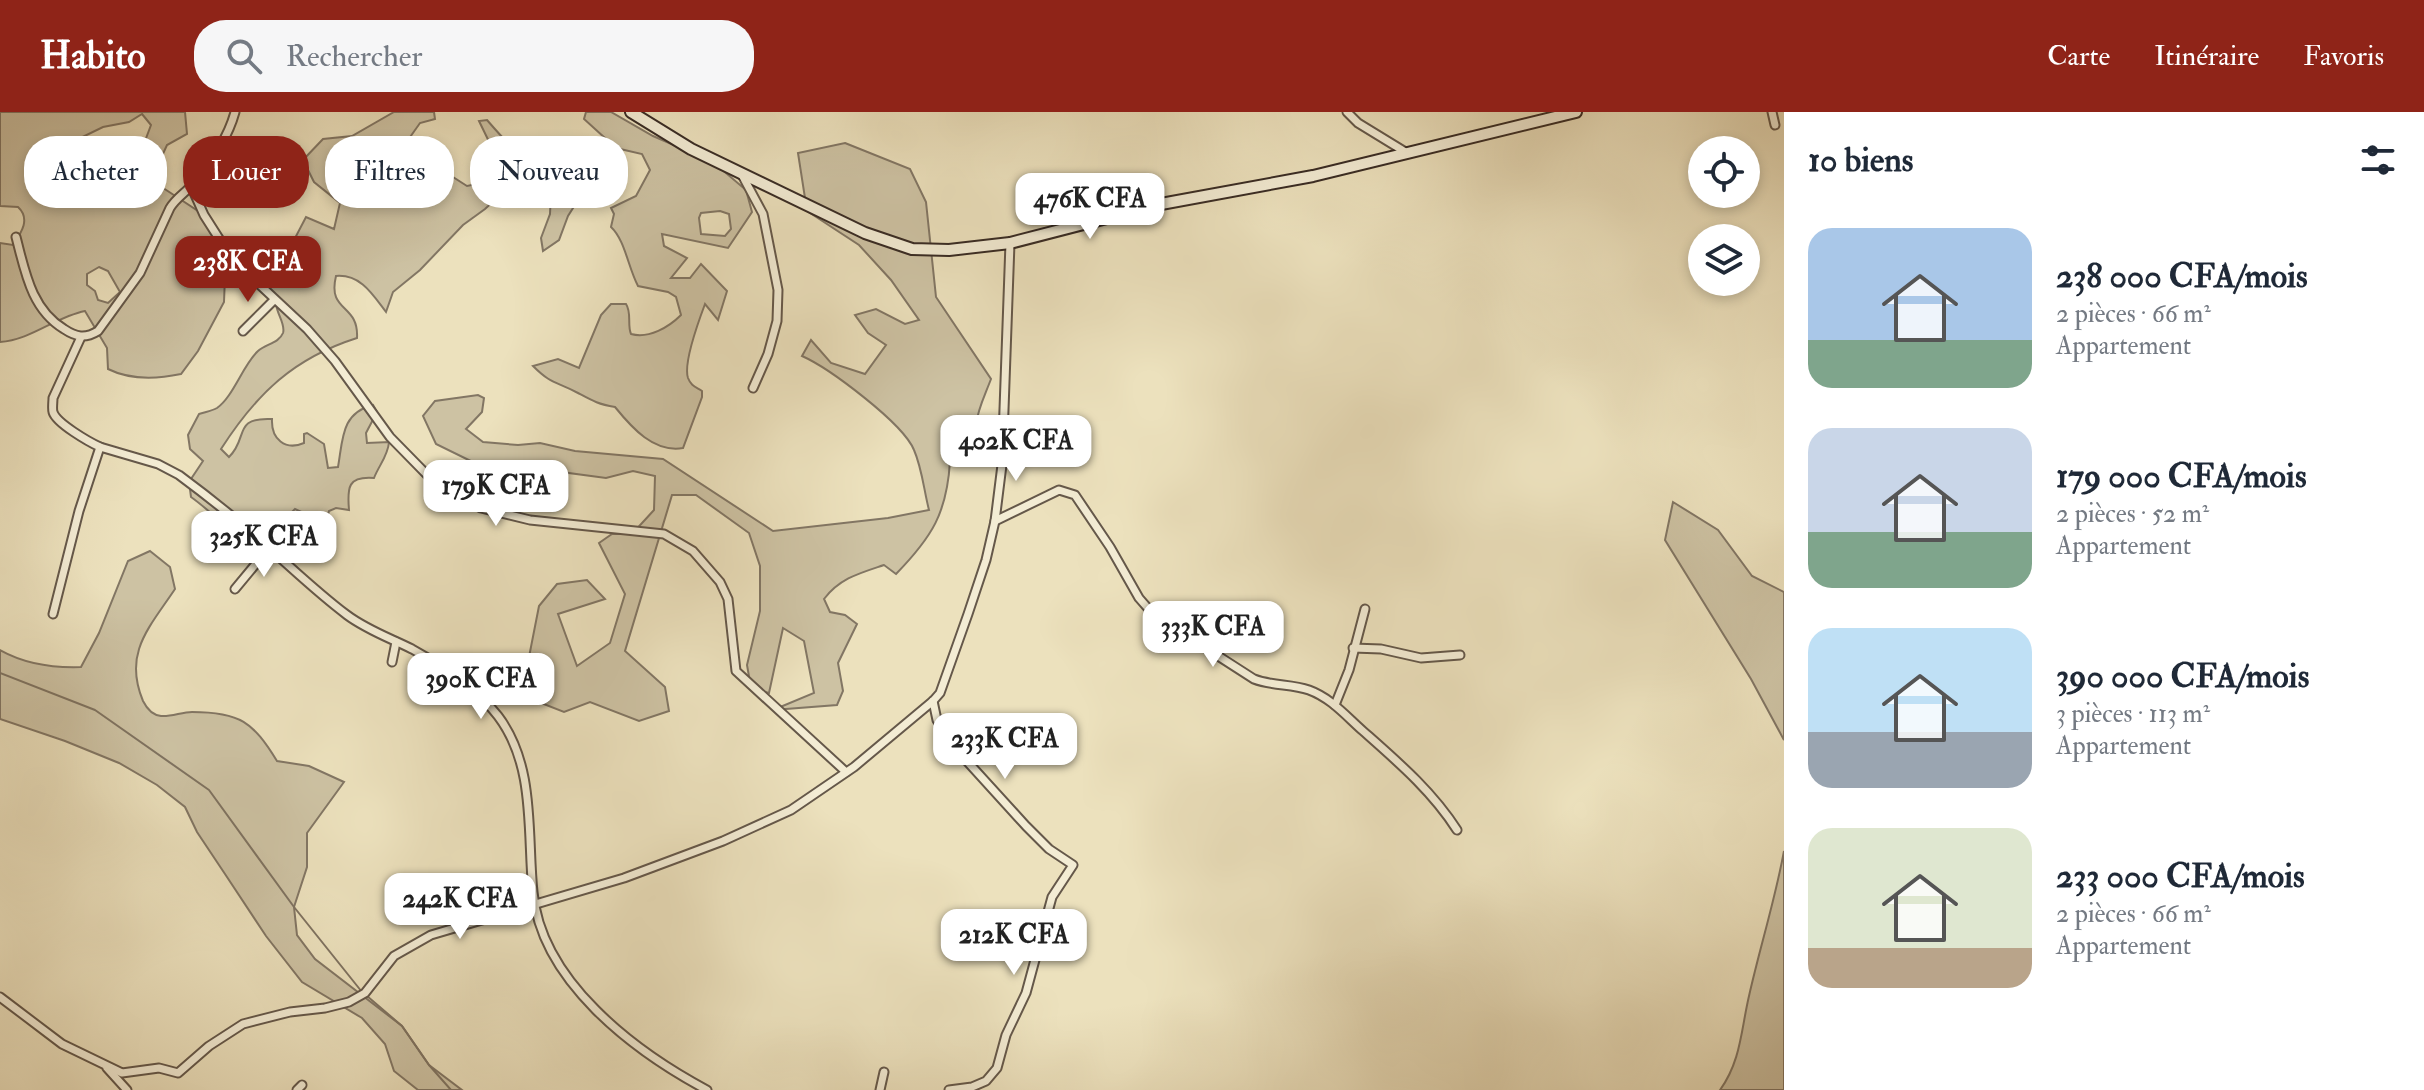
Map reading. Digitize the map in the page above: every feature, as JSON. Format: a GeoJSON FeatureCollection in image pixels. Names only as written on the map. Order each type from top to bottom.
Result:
{"type":"FeatureCollection","features":[{"type":"Feature","properties":{"kind":"main road"},"geometry":{"type":"LineString","coordinates":[[631,112],[691,149],[865,233],[912,249],[981,248],[1010,243],[1161,204],[1313,176],[1576,112]]}},
{"type":"Feature","properties":{"kind":"street"},"geometry":{"type":"LineString","coordinates":[[225,136],[235,112]]}},
{"type":"Feature","properties":{"kind":"street"},"geometry":{"type":"LineString","coordinates":[[1347,112],[1358,123],[1407,153]]}},
{"type":"Feature","properties":{"kind":"street"},"geometry":{"type":"LineString","coordinates":[[1772,112],[1775,125]]}},
{"type":"Feature","properties":{"kind":"street"},"geometry":{"type":"LineString","coordinates":[[740,171],[763,214],[778,290],[774,332],[753,388]]}},
{"type":"Feature","properties":{"kind":"street"},"geometry":{"type":"LineString","coordinates":[[16,237],[33,296],[43,313],[54,323],[81,337],[90,336],[98,331],[140,273],[176,198],[183,192]]}},
{"type":"Feature","properties":{"kind":"street"},"geometry":{"type":"LineString","coordinates":[[201,208],[232,259],[335,361],[390,437],[439,487],[493,511],[545,522],[664,534],[693,551],[720,582],[728,599],[736,671],[846,772]]}},
{"type":"Feature","properties":{"kind":"street"},"geometry":{"type":"LineString","coordinates":[[0,997],[62,1044],[122,1073],[159,1068],[178,1073],[209,1046],[243,1024],[349,1002],[365,993],[394,956],[431,935],[624,878],[723,841],[791,810],[846,772],[940,693],[986,560],[1002,465],[1010,243]]}},
{"type":"Feature","properties":{"kind":"street"},"geometry":{"type":"LineString","coordinates":[[243,331],[274,300]]}},
{"type":"Feature","properties":{"kind":"street"},"geometry":{"type":"LineString","coordinates":[[81,337],[53,398],[53,414],[100,447],[158,464],[179,475],[349,616],[444,670],[498,716],[514,745],[524,774],[535,906],[547,943],[558,963],[582,997],[649,1054],[707,1090]]}},
{"type":"Feature","properties":{"kind":"street"},"geometry":{"type":"LineString","coordinates":[[53,614],[79,511],[100,447]]}},
{"type":"Feature","properties":{"kind":"street"},"geometry":{"type":"LineString","coordinates":[[995,521],[1059,490],[1075,495],[1139,598],[1153,614],[1254,679],[1271,685],[1308,690],[1335,705],[1384,747],[1436,801],[1457,830]]}},
{"type":"Feature","properties":{"kind":"street"},"geometry":{"type":"LineString","coordinates":[[235,589],[269,548]]}},
{"type":"Feature","properties":{"kind":"street"},"geometry":{"type":"LineString","coordinates":[[1335,705],[1349,670],[1365,609]]}},
{"type":"Feature","properties":{"kind":"street"},"geometry":{"type":"LineString","coordinates":[[392,662],[396,642]]}},
{"type":"Feature","properties":{"kind":"street"},"geometry":{"type":"LineString","coordinates":[[1353,648],[1381,649],[1421,658],[1460,655]]}},
{"type":"Feature","properties":{"kind":"street"},"geometry":{"type":"LineString","coordinates":[[933,701],[937,720],[955,748],[1049,849],[1073,865],[1052,897],[1026,993],[1006,1035],[997,1068],[986,1081],[972,1087],[949,1090]]}},
{"type":"Feature","properties":{"kind":"street"},"geometry":{"type":"LineString","coordinates":[[1376,756],[1384,747]]}},
{"type":"Feature","properties":{"kind":"street"},"geometry":{"type":"LineString","coordinates":[[102,1064],[127,1090]]}},
{"type":"Feature","properties":{"kind":"street"},"geometry":{"type":"LineString","coordinates":[[880,1090],[884,1072]]}},
{"type":"Feature","properties":{"kind":"shaded area"},"geometry":{"type":"Polygon","coordinates":[[[0,112],[185,112],[187,134],[167,145],[167,136],[147,136],[151,125],[142,114],[129,122],[103,127],[84,136],[24,136],[24,208],[167,208],[167,191],[183,201],[183,208],[193,208],[204,215],[226,251],[224,302],[198,351],[181,374],[144,378],[108,369],[107,348],[85,311],[22,337],[0,342],[0,243],[13,245],[22,231],[24,216],[18,207],[0,206],[0,112]],[[99,267],[87,274],[87,285],[95,291],[98,300],[108,303],[120,292],[108,271],[99,267]]]}},
{"type":"Feature","properties":{"kind":"shaded area"},"geometry":{"type":"Polygon","coordinates":[[[394,112],[434,112],[435,119],[420,123],[411,136],[352,136],[394,112]]]}},
{"type":"Feature","properties":{"kind":"shaded area"},"geometry":{"type":"Polygon","coordinates":[[[586,112],[611,112],[653,136],[713,162],[746,190],[752,212],[728,248],[662,234],[664,246],[687,258],[671,278],[690,278],[701,264],[727,291],[718,320],[705,304],[692,341],[688,378],[692,385],[702,391],[702,397],[683,448],[672,449],[653,443],[636,431],[615,407],[596,402],[554,382],[533,366],[558,359],[579,368],[601,315],[611,304],[626,304],[631,334],[645,335],[658,331],[681,315],[676,297],[668,292],[638,286],[620,239],[611,227],[614,214],[611,208],[628,208],[628,200],[636,196],[650,170],[642,154],[628,151],[628,136],[603,136],[584,119],[586,112]],[[720,211],[701,213],[701,234],[725,236],[731,229],[729,214],[720,211]]]}},
{"type":"Feature","properties":{"kind":"shaded area"},"geometry":{"type":"Polygon","coordinates":[[[487,120],[501,136],[486,136],[479,121],[487,120]]]}},
{"type":"Feature","properties":{"kind":"shaded area"},"geometry":{"type":"Polygon","coordinates":[[[323,139],[325,191],[314,182],[309,172],[309,154],[323,139]]]}},
{"type":"Feature","properties":{"kind":"shaded area"},"geometry":{"type":"Polygon","coordinates":[[[845,143],[910,169],[926,202],[936,297],[991,379],[976,427],[985,458],[950,461],[945,495],[935,523],[919,548],[896,574],[884,565],[851,577],[824,599],[830,612],[845,615],[857,624],[838,663],[843,691],[837,705],[773,710],[814,693],[804,641],[783,628],[769,693],[751,688],[747,665],[760,611],[760,566],[749,533],[696,495],[672,495],[625,651],[665,687],[669,711],[639,721],[590,702],[564,712],[536,701],[529,657],[539,606],[557,584],[587,580],[605,599],[558,614],[577,666],[610,643],[625,594],[599,543],[612,534],[632,534],[654,510],[655,476],[633,471],[606,478],[494,463],[485,468],[436,444],[423,416],[435,401],[478,395],[484,398],[482,412],[466,429],[483,442],[540,443],[575,451],[663,459],[773,531],[888,518],[929,510],[919,464],[907,439],[864,397],[802,356],[811,340],[831,363],[865,374],[886,345],[868,333],[855,315],[876,309],[905,324],[919,320],[891,280],[859,245],[807,211],[798,153],[845,143]]]}},
{"type":"Feature","properties":{"kind":"shaded area"},"geometry":{"type":"Polygon","coordinates":[[[454,178],[470,185],[470,208],[486,208],[463,225],[420,270],[393,292],[386,312],[359,282],[336,276],[336,296],[353,319],[357,338],[314,356],[279,380],[249,411],[221,449],[229,457],[246,425],[259,419],[272,419],[280,442],[291,445],[304,443],[304,434],[307,433],[324,444],[328,468],[338,467],[349,421],[355,414],[373,405],[377,412],[366,433],[367,443],[389,442],[374,478],[354,481],[349,489],[349,510],[336,508],[329,511],[327,518],[295,509],[273,531],[297,539],[281,559],[271,561],[191,497],[189,482],[203,461],[190,449],[188,435],[199,414],[223,403],[253,357],[283,333],[276,303],[265,293],[290,261],[294,240],[306,217],[334,229],[339,208],[454,208],[454,178]]]}},
{"type":"Feature","properties":{"kind":"shaded area"},"geometry":{"type":"Polygon","coordinates":[[[550,208],[573,208],[559,240],[543,251],[541,238],[550,208]]]}},
{"type":"Feature","properties":{"kind":"shaded area"},"geometry":{"type":"Polygon","coordinates":[[[1673,502],[1718,530],[1752,576],[1784,592],[1784,740],[1751,679],[1665,540],[1673,502]]]}},
{"type":"Feature","properties":{"kind":"shaded area"},"geometry":{"type":"Polygon","coordinates":[[[150,551],[170,567],[175,589],[148,629],[137,655],[138,684],[145,704],[152,713],[161,716],[192,712],[234,717],[252,728],[277,761],[309,766],[344,782],[307,833],[307,867],[294,907],[297,935],[315,959],[402,1026],[429,1065],[462,1090],[418,1090],[394,1071],[385,1044],[362,1018],[302,982],[266,936],[197,832],[185,807],[157,785],[119,763],[0,719],[0,650],[39,664],[81,667],[99,633],[128,561],[150,551]]]}},
{"type":"Feature","properties":{"kind":"shaded area"},"geometry":{"type":"Polygon","coordinates":[[[1784,851],[1784,1090],[1720,1090],[1732,1068],[1739,1045],[1784,851]]]}},
{"type":"Feature","properties":{"kind":"waterway"},"geometry":{"type":"LineString","coordinates":[[0,673],[95,710],[209,790],[294,907],[362,992]]}},
{"type":"Feature","properties":{"kind":"waterway"},"geometry":{"type":"LineString","coordinates":[[367,996],[402,1026],[451,1090]]}}]}
